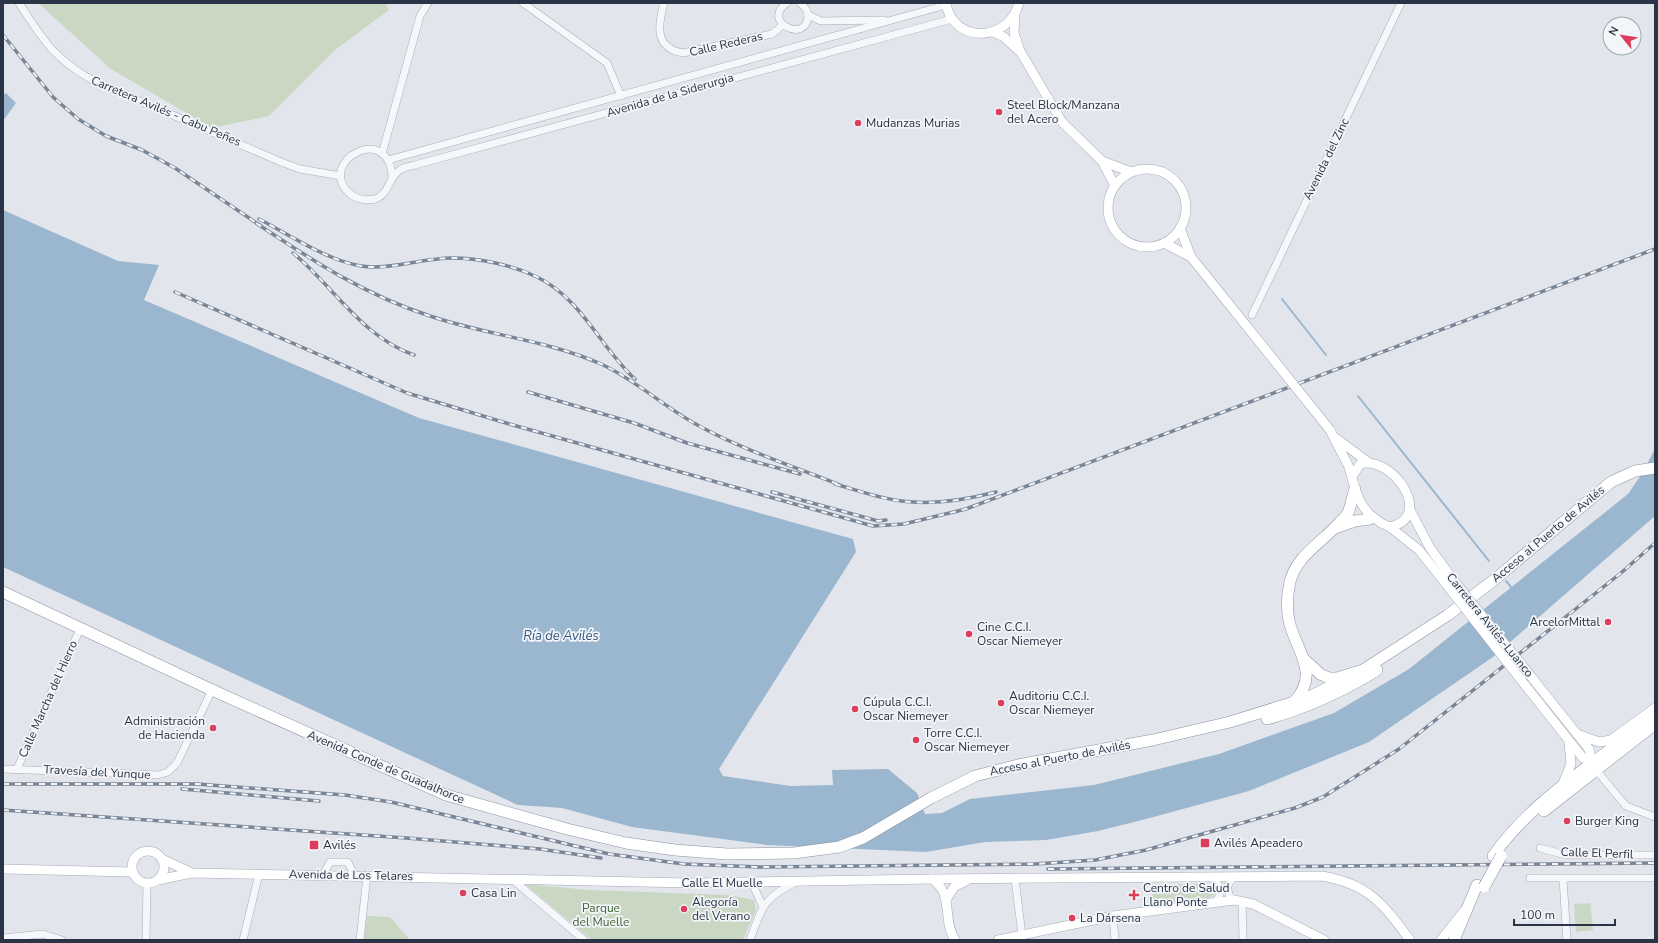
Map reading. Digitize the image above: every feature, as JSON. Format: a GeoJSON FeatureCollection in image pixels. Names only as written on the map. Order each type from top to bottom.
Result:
{"type":"FeatureCollection","features":[{"type":"Feature","properties":{"kind":"highway","name":"Acceso al Puerto de Avilés"},"geometry":{"type":"LineString","coordinates":[[1448,615],[1494,580],[1611,482],[1635,470],[1655,468]]}},
{"type":"Feature","properties":{"kind":"highway"},"geometry":{"type":"LineString","coordinates":[[1294,702],[1302,693],[1307,678],[1305,660],[1290,621],[1287,604],[1289,586],[1296,567],[1311,549],[1335,529],[1348,513],[1354,489]]}},
{"type":"Feature","properties":{"kind":"highway"},"geometry":{"type":"LineString","coordinates":[[1335,529],[1355,521],[1370,519]]}},
{"type":"Feature","properties":{"kind":"highway","name":"Avenida Conde de Guadalhorce"},"geometry":{"type":"LineString","coordinates":[[3,592],[212,690],[446,795],[476,805],[626,843],[668,849],[727,854],[794,853]]}},
{"type":"Feature","properties":{"kind":"highway"},"geometry":{"type":"LineString","coordinates":[[1153,740],[1170,740],[1198,735],[1267,719],[1307,707],[1353,684],[1386,664],[1448,615]]}},
{"type":"Feature","properties":{"kind":"highway"},"geometry":{"type":"LineString","coordinates":[[1153,740],[1230,722],[1321,692],[1363,670],[1448,615]]}},
{"type":"Feature","properties":{"kind":"highway"},"geometry":{"type":"LineString","coordinates":[[1305,660],[1320,674],[1329,678],[1337,678],[1363,670]]}},
{"type":"Feature","properties":{"kind":"highway"},"geometry":{"type":"LineString","coordinates":[[1307,678],[1321,692],[1328,692],[1386,664]]}},
{"type":"Feature","properties":{"kind":"highway"},"geometry":{"type":"LineString","coordinates":[[1267,719],[1315,698],[1321,692],[1320,674]]}},
{"type":"Feature","properties":{"kind":"highway"},"geometry":{"type":"LineString","coordinates":[[1454,940],[1469,905],[1515,828],[1562,787],[1594,766],[1655,714]]}},
{"type":"Feature","properties":{"kind":"highway"},"geometry":{"type":"LineString","coordinates":[[1497,856],[1536,818],[1583,781],[1594,766],[1613,757],[1655,724]]}},
{"type":"Feature","properties":{"kind":"highway","name":"Acceso al Puerto de Avilés"},"geometry":{"type":"LineString","coordinates":[[794,853],[839,847],[863,838],[931,798],[976,776],[998,769],[1153,740]]}},
{"type":"Feature","properties":{"kind":"highway"},"geometry":{"type":"LineString","coordinates":[[1460,940],[1480,886]]}},
{"type":"Feature","properties":{"kind":"main road"},"geometry":{"type":"LineString","coordinates":[[1019,3],[1015,15],[1014,33],[1020,51],[1062,122],[1102,161],[1115,186]]}},
{"type":"Feature","properties":{"kind":"main road"},"geometry":{"type":"LineString","coordinates":[[946,4],[952,19],[965,29],[975,33],[993,32],[1004,27],[1015,15]]}},
{"type":"Feature","properties":{"kind":"main road"},"geometry":{"type":"LineString","coordinates":[[993,32],[1004,37],[1020,51]]}},
{"type":"Feature","properties":{"kind":"main road"},"geometry":{"type":"LineString","coordinates":[[1102,161],[1131,172]]}},
{"type":"Feature","properties":{"kind":"main road"},"geometry":{"type":"LineString","coordinates":[[1143,169],[1154,169],[1172,177],[1180,186],[1185,198],[1186,211],[1180,228],[1175,235],[1164,243],[1152,246],[1139,246],[1129,242],[1120,235],[1113,226],[1109,216],[1109,205],[1115,186],[1121,179],[1131,172],[1143,169]]}},
{"type":"Feature","properties":{"kind":"main road"},"geometry":{"type":"LineString","coordinates":[[1180,228],[1192,256],[1333,434],[1368,462],[1379,466],[1399,480],[1408,496],[1410,510],[1402,523],[1390,527],[1381,523],[1368,513],[1354,489],[1352,477],[1333,434]]}},
{"type":"Feature","properties":{"kind":"main road"},"geometry":{"type":"LineString","coordinates":[[1164,243],[1192,256]]}},
{"type":"Feature","properties":{"kind":"main road"},"geometry":{"type":"LineString","coordinates":[[1352,477],[1360,464],[1368,462]]}},
{"type":"Feature","properties":{"kind":"main road","name":"Carretera Avilés-Luanco"},"geometry":{"type":"LineString","coordinates":[[1410,510],[1449,581],[1525,685],[1569,742],[1583,758],[1594,766]]}},
{"type":"Feature","properties":{"kind":"main road","name":"Carretera Avilés-Luanco"},"geometry":{"type":"LineString","coordinates":[[1390,527],[1419,550],[1449,581],[1533,679],[1589,748],[1594,766]]}},
{"type":"Feature","properties":{"kind":"main road"},"geometry":{"type":"LineString","coordinates":[[1577,734],[1599,742],[1611,740],[1655,708]]}},
{"type":"Feature","properties":{"kind":"main road"},"geometry":{"type":"LineString","coordinates":[[1562,787],[1571,764],[1569,742]]}},
{"type":"Feature","properties":{"kind":"main road"},"geometry":{"type":"LineString","coordinates":[[3,869],[132,872],[139,880],[147,883],[158,880],[163,870],[162,859],[154,852],[148,851],[137,856],[134,860],[109,871]]}},
{"type":"Feature","properties":{"kind":"main road","name":"Avenida de Los Telares"},"geometry":{"type":"LineString","coordinates":[[162,859],[191,873]]}},
{"type":"Feature","properties":{"kind":"main road"},"geometry":{"type":"LineString","coordinates":[[132,872],[134,860]]}},
{"type":"Feature","properties":{"kind":"main road","name":"Avenida de Los Telares"},"geometry":{"type":"LineString","coordinates":[[158,880],[191,873],[512,879]]}},
{"type":"Feature","properties":{"kind":"main road"},"geometry":{"type":"LineString","coordinates":[[946,900],[954,887],[959,883],[975,880],[1322,876],[1342,881],[1368,893],[1380,901],[1410,940]]}},
{"type":"Feature","properties":{"kind":"main road","name":"Calle El Muelle"},"geometry":{"type":"LineString","coordinates":[[512,879],[752,883],[932,879],[975,880]]}},
{"type":"Feature","properties":{"kind":"main road"},"geometry":{"type":"LineString","coordinates":[[932,879],[942,887],[946,900],[951,934],[955,940]]}},
{"type":"Feature","properties":{"kind":"main road"},"geometry":{"type":"LineString","coordinates":[[998,940],[1113,916],[1238,901],[1253,904],[1324,940]]}},
{"type":"Feature","properties":{"kind":"main road"},"geometry":{"type":"LineString","coordinates":[[1442,940],[1469,905]]}},
{"type":"Feature","properties":{"kind":"street","name":"Carretera Avilés - Cabu Peñes"},"geometry":{"type":"LineString","coordinates":[[19,3],[42,39],[53,52],[80,73],[94,81],[121,94],[300,169],[341,176]]}},
{"type":"Feature","properties":{"kind":"street"},"geometry":{"type":"LineString","coordinates":[[382,154],[420,16],[428,3]]}},
{"type":"Feature","properties":{"kind":"street"},"geometry":{"type":"LineString","coordinates":[[523,3],[607,63],[621,96]]}},
{"type":"Feature","properties":{"kind":"street","name":"Calle Rederas"},"geometry":{"type":"LineString","coordinates":[[664,3],[659,21],[659,31],[665,45],[677,52],[683,53],[772,34],[783,25]]}},
{"type":"Feature","properties":{"kind":"street"},"geometry":{"type":"LineString","coordinates":[[787,3],[782,6],[779,12],[780,19],[783,25],[788,29],[795,30],[802,27],[806,22],[808,15],[806,9],[801,3]]}},
{"type":"Feature","properties":{"kind":"street","name":"Avenida del Zinc"},"geometry":{"type":"LineString","coordinates":[[1252,315],[1401,3]]}},
{"type":"Feature","properties":{"kind":"street","name":"Avenida de la Siderurgia"},"geometry":{"type":"LineString","coordinates":[[388,160],[946,4]]}},
{"type":"Feature","properties":{"kind":"street"},"geometry":{"type":"LineString","coordinates":[[808,15],[821,21],[864,19],[890,20]]}},
{"type":"Feature","properties":{"kind":"street","name":"Avenida de la Siderurgia"},"geometry":{"type":"LineString","coordinates":[[392,178],[400,170],[414,165],[952,19]]}},
{"type":"Feature","properties":{"kind":"street"},"geometry":{"type":"LineString","coordinates":[[364,149],[373,149],[382,154],[388,160],[392,168],[392,178],[389,187],[383,194],[366,200],[357,198],[349,193],[341,176],[342,167],[347,158],[354,152],[364,149]]}},
{"type":"Feature","properties":{"kind":"street","name":"Calle Marcha del Hierro"},"geometry":{"type":"LineString","coordinates":[[17,769],[80,628]]}},
{"type":"Feature","properties":{"kind":"street","name":"Travesía del Yunque"},"geometry":{"type":"LineString","coordinates":[[3,769],[158,775],[168,772],[177,763],[212,690]]}},
{"type":"Feature","properties":{"kind":"street"},"geometry":{"type":"LineString","coordinates":[[1594,766],[1626,806],[1655,817]]}},
{"type":"Feature","properties":{"kind":"street","name":"Calle El Perfil"},"geometry":{"type":"LineString","coordinates":[[1540,848],[1566,855],[1655,855]]}},
{"type":"Feature","properties":{"kind":"street"},"geometry":{"type":"LineString","coordinates":[[323,875],[330,862],[348,862],[354,875]]}},
{"type":"Feature","properties":{"kind":"street"},"geometry":{"type":"LineString","coordinates":[[243,940],[259,874]]}},
{"type":"Feature","properties":{"kind":"street"},"geometry":{"type":"LineString","coordinates":[[360,940],[367,876]]}},
{"type":"Feature","properties":{"kind":"street"},"geometry":{"type":"LineString","coordinates":[[1214,877],[1221,890],[1219,897],[1214,903]]}},
{"type":"Feature","properties":{"kind":"street"},"geometry":{"type":"LineString","coordinates":[[1233,877],[1227,887],[1228,893],[1238,901],[1243,940]]}},
{"type":"Feature","properties":{"kind":"street"},"geometry":{"type":"LineString","coordinates":[[1530,878],[1655,878]]}},
{"type":"Feature","properties":{"kind":"street"},"geometry":{"type":"LineString","coordinates":[[512,879],[584,940]]}},
{"type":"Feature","properties":{"kind":"street"},"geometry":{"type":"LineString","coordinates":[[1015,879],[1022,935]]}},
{"type":"Feature","properties":{"kind":"street"},"geometry":{"type":"LineString","coordinates":[[1563,879],[1566,940]]}},
{"type":"Feature","properties":{"kind":"street"},"geometry":{"type":"LineString","coordinates":[[750,940],[763,907],[778,891],[798,882]]}},
{"type":"Feature","properties":{"kind":"street"},"geometry":{"type":"LineString","coordinates":[[146,940],[147,883]]}},
{"type":"Feature","properties":{"kind":"street"},"geometry":{"type":"LineString","coordinates":[[752,883],[763,907]]}},
{"type":"Feature","properties":{"kind":"street"},"geometry":{"type":"LineString","coordinates":[[1113,916],[1115,940]]}},
{"type":"Feature","properties":{"kind":"street"},"geometry":{"type":"LineString","coordinates":[[3,938],[32,939],[43,934],[62,940]]}},
{"type":"Feature","properties":{"kind":"green space"},"geometry":{"type":"Polygon","coordinates":[[[38,3],[385,3],[389,10],[335,50],[269,116],[212,128],[111,69],[38,3]]]}},
{"type":"Feature","properties":{"kind":"green space","name":"Parque del Muelle"},"geometry":{"type":"Polygon","coordinates":[[[525,884],[589,890],[728,895],[754,900],[756,910],[743,940],[592,940],[525,884]]]}},
{"type":"Feature","properties":{"kind":"green space"},"geometry":{"type":"Polygon","coordinates":[[[1152,884],[1208,884],[1215,889],[1215,891],[1211,897],[1153,905],[1152,884]]]}},
{"type":"Feature","properties":{"kind":"green space"},"geometry":{"type":"Polygon","coordinates":[[[1590,903],[1593,930],[1576,932],[1574,904],[1590,903]]]}},
{"type":"Feature","properties":{"kind":"green space"},"geometry":{"type":"Polygon","coordinates":[[[367,916],[390,917],[410,940],[364,940],[367,916]]]}},
{"type":"Feature","properties":{"kind":"water"},"geometry":{"type":"Polygon","coordinates":[[[6,93],[16,103],[3,121],[3,95],[6,93]]]}},
{"type":"Feature","properties":{"kind":"water","name":"Ría de Avilés"},"geometry":{"type":"Polygon","coordinates":[[[3,210],[118,261],[159,265],[144,300],[419,418],[853,539],[856,552],[719,769],[723,776],[790,786],[833,785],[832,770],[888,769],[917,793],[925,814],[942,813],[970,799],[1094,785],[1219,754],[1334,713],[1409,669],[1628,494],[1641,475],[1655,449],[1655,516],[1493,657],[1369,742],[1249,791],[1098,831],[1046,840],[985,842],[926,852],[767,845],[632,827],[562,808],[518,805],[3,567],[3,210]]]}},
{"type":"Feature","properties":{"kind":"waterway"},"geometry":{"type":"LineString","coordinates":[[1282,299],[1326,355]]}},
{"type":"Feature","properties":{"kind":"waterway"},"geometry":{"type":"LineString","coordinates":[[1358,396],[1489,561]]}},
{"type":"Feature","properties":{"kind":"waterway"},"geometry":{"type":"LineString","coordinates":[[1506,581],[1511,587]]}},
{"type":"Feature","properties":{"kind":"railway"},"geometry":{"type":"LineString","coordinates":[[3,35],[53,97],[78,119],[106,136],[142,150],[175,168],[261,226]]}},
{"type":"Feature","properties":{"kind":"railway"},"geometry":{"type":"LineString","coordinates":[[259,219],[313,249],[356,265],[380,267],[442,258],[462,258],[495,263],[517,269],[537,277],[553,286],[579,311],[611,353],[635,379]]}},
{"type":"Feature","properties":{"kind":"railway"},"geometry":{"type":"LineString","coordinates":[[256,223],[319,264],[383,298],[406,308],[451,323],[538,343],[601,364],[615,371],[690,421],[719,436],[840,485]]}},
{"type":"Feature","properties":{"kind":"railway"},"geometry":{"type":"LineString","coordinates":[[175,292],[407,393],[506,423],[873,526],[904,524],[966,509],[1655,249]]}},
{"type":"Feature","properties":{"kind":"railway"},"geometry":{"type":"LineString","coordinates":[[293,253],[308,266],[364,324],[396,347],[414,355]]}},
{"type":"Feature","properties":{"kind":"railway"},"geometry":{"type":"LineString","coordinates":[[528,392],[634,423],[687,443],[800,474]]}},
{"type":"Feature","properties":{"kind":"railway"},"geometry":{"type":"LineString","coordinates":[[835,484],[883,498],[913,502],[955,500],[996,492]]}},
{"type":"Feature","properties":{"kind":"railway"},"geometry":{"type":"LineString","coordinates":[[772,492],[878,521],[886,520]]}},
{"type":"Feature","properties":{"kind":"railway"},"geometry":{"type":"LineString","coordinates":[[3,784],[197,784],[345,795],[391,802],[609,854],[684,864],[760,867],[1035,864],[1095,860],[1146,850],[1295,808],[1323,797],[1399,749],[1621,573],[1655,543]]}},
{"type":"Feature","properties":{"kind":"railway"},"geometry":{"type":"LineString","coordinates":[[182,789],[319,801]]}},
{"type":"Feature","properties":{"kind":"railway"},"geometry":{"type":"LineString","coordinates":[[3,810],[406,838],[540,849],[601,858]]}},
{"type":"Feature","properties":{"kind":"railway"},"geometry":{"type":"LineString","coordinates":[[1048,869],[1655,863]]}},
{"type":"Feature","properties":{"kind":"place","name":"Steel Block/Manzana del Acero"},"geometry":{"type":"Point","coordinates":[999,112]}},
{"type":"Feature","properties":{"kind":"place","name":"Mudanzas Murias"},"geometry":{"type":"Point","coordinates":[858,123]}},
{"type":"Feature","properties":{"kind":"place","name":"ArcelorMittal"},"geometry":{"type":"Point","coordinates":[1608,622]}},
{"type":"Feature","properties":{"kind":"place","name":"Cine C.C.I. Oscar Niemeyer"},"geometry":{"type":"Point","coordinates":[969,634]}},
{"type":"Feature","properties":{"kind":"place","name":"Auditoriu C.C.I. Oscar Niemeyer"},"geometry":{"type":"Point","coordinates":[1001,703]}},
{"type":"Feature","properties":{"kind":"place","name":"Cúpula C.C.I. Oscar Niemeyer"},"geometry":{"type":"Point","coordinates":[855,709]}},
{"type":"Feature","properties":{"kind":"place","name":"Administración de Hacienda"},"geometry":{"type":"Point","coordinates":[213,728]}},
{"type":"Feature","properties":{"kind":"place","name":"Torre C.C.I. Oscar Niemeyer"},"geometry":{"type":"Point","coordinates":[916,740]}},
{"type":"Feature","properties":{"kind":"place","name":"Burger King"},"geometry":{"type":"Point","coordinates":[1567,821]}},
{"type":"Feature","properties":{"kind":"place","name":"Avilés Apeadero"},"geometry":{"type":"Point","coordinates":[1205,843]}},
{"type":"Feature","properties":{"kind":"place","name":"Avilés"},"geometry":{"type":"Point","coordinates":[314,845]}},
{"type":"Feature","properties":{"kind":"place","name":"Casa Lin"},"geometry":{"type":"Point","coordinates":[463,893]}},
{"type":"Feature","properties":{"kind":"place","name":"Centro de Salud Llano Ponte"},"geometry":{"type":"Point","coordinates":[1134,895]}},
{"type":"Feature","properties":{"kind":"place","name":"Alegoría del Verano"},"geometry":{"type":"Point","coordinates":[684,909]}},
{"type":"Feature","properties":{"kind":"place","name":"La Dársena"},"geometry":{"type":"Point","coordinates":[1072,918]}}]}
